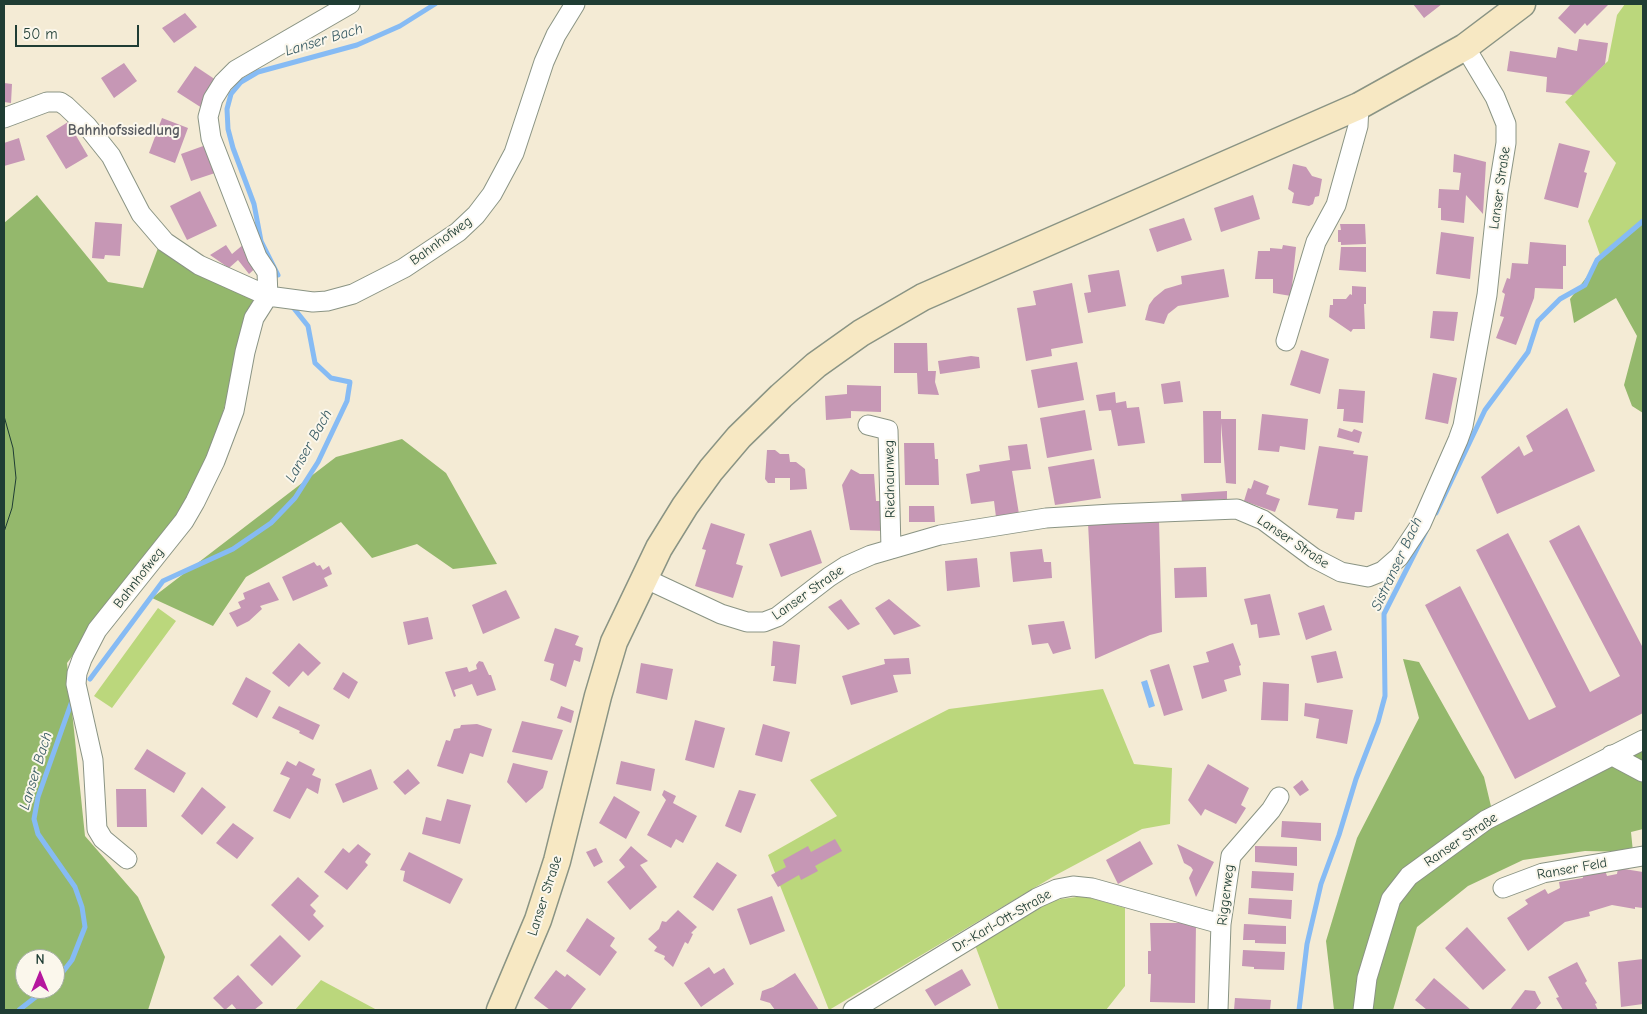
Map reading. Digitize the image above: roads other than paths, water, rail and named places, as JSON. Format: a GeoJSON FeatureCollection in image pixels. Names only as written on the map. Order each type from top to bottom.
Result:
{"type":"FeatureCollection","features":[{"type":"Feature","properties":{"kind":"main road","name":"Lanser Straße"},"geometry":{"type":"LineString","coordinates":[[500,1010],[538,920],[557,861],[598,696],[614,642],[659,548],[685,506],[711,470],[739,437],[816,365],[861,333],[923,297],[1359,106],[1465,47],[1522,4]]}},
{"type":"Feature","properties":{"kind":"street"},"geometry":{"type":"LineString","coordinates":[[268,296],[267,272],[257,257],[211,138],[208,117],[213,99],[222,83],[236,70],[350,4]]}},
{"type":"Feature","properties":{"kind":"street","name":"Bahnhofweg"},"geometry":{"type":"LineString","coordinates":[[4,118],[47,102],[60,102],[87,126],[111,156],[141,214],[165,242],[199,265],[268,296],[313,302],[327,301],[353,294],[420,258],[458,232],[476,215],[492,194],[514,153],[544,62],[556,35],[575,4]]}},
{"type":"Feature","properties":{"kind":"street","name":"Lanser Straße"},"geometry":{"type":"LineString","coordinates":[[644,578],[721,614],[747,622],[764,622],[777,617],[846,566],[891,549],[940,535],[1040,519],[1228,509],[1237,509],[1263,520],[1314,558],[1351,575],[1368,577],[1376,575],[1395,562],[1421,524],[1448,467],[1463,426],[1487,295],[1498,192],[1506,143],[1506,124],[1495,96],[1465,47]]}},
{"type":"Feature","properties":{"kind":"street"},"geometry":{"type":"LineString","coordinates":[[1286,341],[1316,242],[1336,205],[1358,126],[1359,106]]}},
{"type":"Feature","properties":{"kind":"street","name":"Bahnhofweg"},"geometry":{"type":"LineString","coordinates":[[127,858],[103,840],[97,829],[93,760],[76,684],[77,673],[97,630],[184,521],[195,502],[215,461],[234,411],[249,333],[254,318],[268,296]]}},
{"type":"Feature","properties":{"kind":"street","name":"Riednaunweg"},"geometry":{"type":"LineString","coordinates":[[868,425],[888,430],[891,549]]}},
{"type":"Feature","properties":{"kind":"street","name":"Ranser Straße"},"geometry":{"type":"LineString","coordinates":[[1363,1010],[1369,969],[1391,899],[1398,888],[1423,865],[1486,820],[1643,740]]}},
{"type":"Feature","properties":{"kind":"street"},"geometry":{"type":"LineString","coordinates":[[1611,755],[1643,772]]}},
{"type":"Feature","properties":{"kind":"street","name":"Riggerweg"},"geometry":{"type":"LineString","coordinates":[[1218,1010],[1221,924],[1231,856],[1271,810],[1279,797]]}},
{"type":"Feature","properties":{"kind":"street","name":"Ranser Feld"},"geometry":{"type":"LineString","coordinates":[[1503,888],[1543,873],[1643,856]]}},
{"type":"Feature","properties":{"kind":"street","name":"Dr.-Karl-Ott-Straße"},"geometry":{"type":"LineString","coordinates":[[853,1010],[1037,898],[1057,889],[1073,886],[1092,888],[1221,924]]}},
{"type":"Feature","properties":{"kind":"water"},"geometry":{"type":"Polygon","coordinates":[[[1147,680],[1155,706],[1149,708],[1141,682],[1147,680]]]}},
{"type":"Feature","properties":{"kind":"waterway","name":"Lanser Bach"},"geometry":{"type":"LineString","coordinates":[[278,275],[261,241],[254,204],[228,129],[227,109],[231,94],[241,82],[258,72],[357,45],[400,26],[435,4]]}},
{"type":"Feature","properties":{"kind":"waterway","name":"Sistranser Bach"},"geometry":{"type":"LineString","coordinates":[[1436,513],[1485,410],[1528,352],[1538,321],[1560,299],[1585,285],[1597,260],[1643,221]]}},
{"type":"Feature","properties":{"kind":"waterway","name":"Lanser Bach"},"geometry":{"type":"LineString","coordinates":[[90,679],[163,581],[233,549],[271,523],[295,498],[318,462],[347,401],[350,382],[331,378],[315,363],[308,326],[292,306]]}},
{"type":"Feature","properties":{"kind":"waterway","name":"Sistranser Bach"},"geometry":{"type":"LineString","coordinates":[[1299,1010],[1307,944],[1321,884],[1339,835],[1356,779],[1378,722],[1385,696],[1384,614],[1426,531]]}},
{"type":"Feature","properties":{"kind":"waterway","name":"Lanser Bach"},"geometry":{"type":"LineString","coordinates":[[65,969],[72,960],[85,927],[82,907],[75,887],[38,834],[34,819],[38,797],[73,698]]}},
{"type":"Feature","properties":{"kind":"waterway","name":"Lanser Bach"},"geometry":{"type":"LineString","coordinates":[[19,1010],[33,999]]}},
{"type":"Feature","properties":{"kind":"tram line"},"geometry":{"type":"LineString","coordinates":[[4,416],[13,448],[16,478],[12,508],[4,532]]}},
{"type":"Feature","properties":{"kind":"district","name":"Bahnhofssiedlung"},"geometry":{"type":"Point","coordinates":[124,131]}}]}
